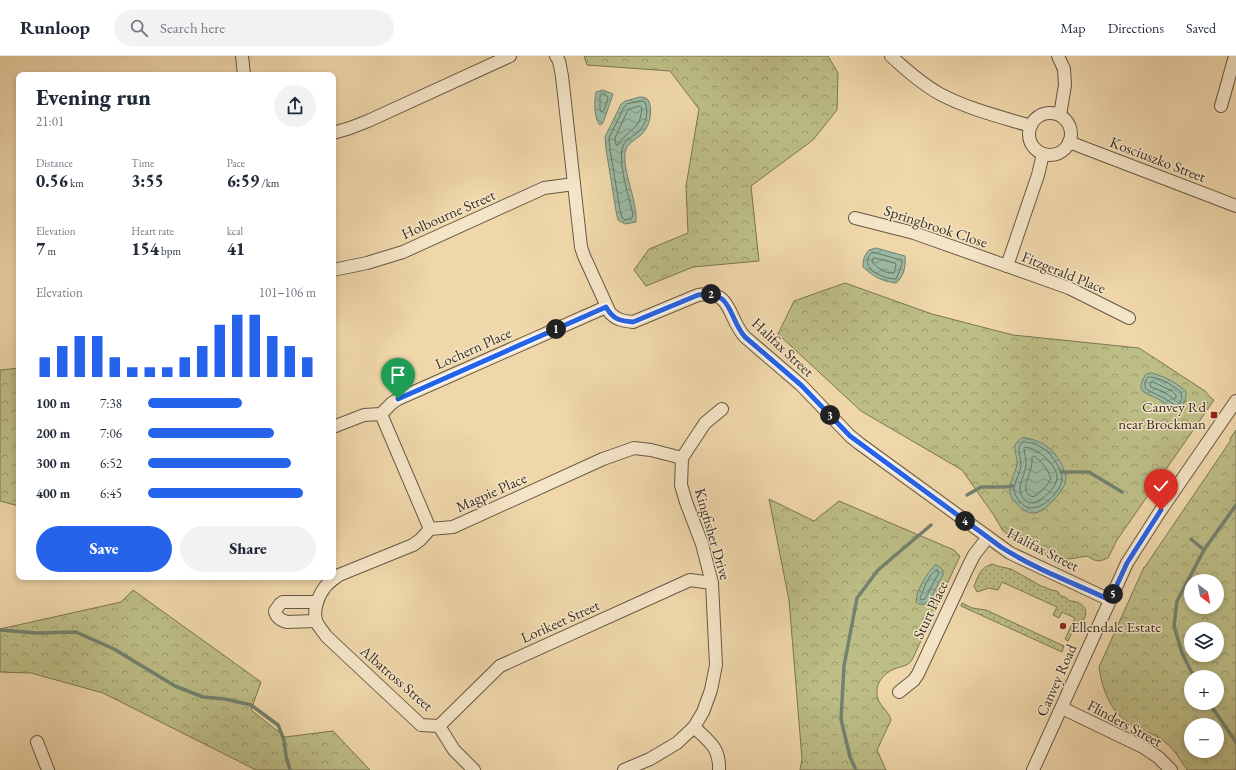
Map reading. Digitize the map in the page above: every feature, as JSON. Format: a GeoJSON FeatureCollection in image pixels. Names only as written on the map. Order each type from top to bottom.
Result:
{"type":"FeatureCollection","features":[{"type":"Feature","properties":{"kind":"street"},"geometry":{"type":"LineString","coordinates":[[242,56],[244,72]]}},
{"type":"Feature","properties":{"kind":"street"},"geometry":{"type":"LineString","coordinates":[[336,132],[368,121],[510,56]]}},
{"type":"Feature","properties":{"kind":"street","name":"Halifax Street"},"geometry":{"type":"LineString","coordinates":[[556,56],[562,76],[581,247],[606,307],[615,318],[633,322],[698,295],[707,293],[722,298],[728,306],[740,332],[801,385],[850,436],[1010,553],[1110,600]]}},
{"type":"Feature","properties":{"kind":"street"},"geometry":{"type":"LineString","coordinates":[[891,56],[924,84],[950,99],[1031,126]]}},
{"type":"Feature","properties":{"kind":"street"},"geometry":{"type":"LineString","coordinates":[[1058,56],[1064,69],[1065,85],[1060,115]]}},
{"type":"Feature","properties":{"kind":"street"},"geometry":{"type":"LineString","coordinates":[[1221,106],[1235,56]]}},
{"type":"Feature","properties":{"kind":"street"},"geometry":{"type":"LineString","coordinates":[[1053,113],[1060,115],[1070,125],[1071,132],[1069,142],[1063,151],[1050,155],[1043,154],[1033,146],[1029,133],[1031,126],[1034,120],[1039,116],[1053,113]]}},
{"type":"Feature","properties":{"kind":"street","name":"Kosciuszko Street"},"geometry":{"type":"LineString","coordinates":[[1069,142],[1236,206]]}},
{"type":"Feature","properties":{"kind":"street","name":"Fitzgerald Place"},"geometry":{"type":"LineString","coordinates":[[1043,154],[1038,176],[1007,266],[1069,288],[1129,318]]}},
{"type":"Feature","properties":{"kind":"street","name":"Holbourne Street"},"geometry":{"type":"LineString","coordinates":[[336,269],[367,263],[403,252],[544,188],[574,184]]}},
{"type":"Feature","properties":{"kind":"street","name":"Springbrook Close"},"geometry":{"type":"LineString","coordinates":[[855,218],[914,233],[1007,266]]}},
{"type":"Feature","properties":{"kind":"street","name":"Lochern Place"},"geometry":{"type":"LineString","coordinates":[[381,414],[398,399],[606,307]]}},
{"type":"Feature","properties":{"kind":"street","name":"Canvey Road"},"geometry":{"type":"LineString","coordinates":[[1033,770],[1127,563],[1236,401]]}},
{"type":"Feature","properties":{"kind":"street"},"geometry":{"type":"LineString","coordinates":[[682,458],[705,423],[722,409]]}},
{"type":"Feature","properties":{"kind":"street"},"geometry":{"type":"LineString","coordinates":[[336,426],[364,415],[381,414],[430,529],[413,545],[336,577]]}},
{"type":"Feature","properties":{"kind":"street","name":"Magpie Place"},"geometry":{"type":"LineString","coordinates":[[430,529],[453,527],[602,459],[634,448],[651,450],[682,458]]}},
{"type":"Feature","properties":{"kind":"street","name":"Kingfisher Drive"},"geometry":{"type":"LineString","coordinates":[[624,770],[677,743],[694,727],[703,712],[711,690],[716,665],[712,584],[702,544],[681,485],[682,458]]}},
{"type":"Feature","properties":{"kind":"street","name":"Sturt Place"},"geometry":{"type":"LineString","coordinates":[[899,692],[914,680],[918,674],[971,560],[988,537]]}},
{"type":"Feature","properties":{"kind":"street"},"geometry":{"type":"LineString","coordinates":[[317,602],[283,602],[275,611],[276,615],[283,621],[287,622],[316,621],[315,613],[317,602],[323,590],[332,580]]}},
{"type":"Feature","properties":{"kind":"street","name":"Lorikeet Street"},"geometry":{"type":"LineString","coordinates":[[439,726],[500,666],[690,580],[712,584]]}},
{"type":"Feature","properties":{"kind":"street","name":"Albatross Street"},"geometry":{"type":"LineString","coordinates":[[316,621],[326,636],[422,725],[439,726],[454,750],[474,770]]}},
{"type":"Feature","properties":{"kind":"street","name":"Flinders Street"},"geometry":{"type":"LineString","coordinates":[[1062,708],[1143,747],[1158,757],[1171,770]]}},
{"type":"Feature","properties":{"kind":"street"},"geometry":{"type":"LineString","coordinates":[[694,727],[715,747],[719,757],[719,770]]}},
{"type":"Feature","properties":{"kind":"street"},"geometry":{"type":"LineString","coordinates":[[36,742],[48,770]]}},
{"type":"Feature","properties":{"kind":"green space"},"geometry":{"type":"Polygon","coordinates":[[[584,56],[828,56],[838,73],[837,110],[813,140],[751,186],[759,261],[693,267],[646,286],[634,270],[649,249],[688,233],[686,186],[699,109],[670,71],[587,65],[584,56]]]}},
{"type":"Feature","properties":{"kind":"green space"},"geometry":{"type":"Polygon","coordinates":[[[845,283],[932,314],[1013,335],[1139,348],[1205,391],[1214,400],[1117,540],[1108,558],[1100,561],[1094,560],[1087,556],[1069,559],[1055,558],[1042,554],[1003,531],[962,470],[861,411],[778,334],[794,301],[845,283]]]}},
{"type":"Feature","properties":{"kind":"green space"},"geometry":{"type":"Polygon","coordinates":[[[16,368],[16,505],[0,501],[0,370],[16,368]]]}},
{"type":"Feature","properties":{"kind":"green space"},"geometry":{"type":"Polygon","coordinates":[[[1236,430],[1236,770],[1187,770],[1175,752],[1163,741],[1130,724],[1116,711],[1106,695],[1099,667],[1144,567],[1231,440],[1230,439],[1236,430]]]}},
{"type":"Feature","properties":{"kind":"green space"},"geometry":{"type":"Polygon","coordinates":[[[769,499],[814,521],[839,501],[954,550],[960,556],[912,660],[906,665],[889,671],[885,674],[878,685],[878,699],[889,714],[891,720],[877,750],[886,770],[800,770],[802,759],[789,600],[769,499]]]}},
{"type":"Feature","properties":{"kind":"green space"},"geometry":{"type":"Polygon","coordinates":[[[992,564],[1011,569],[1041,586],[1057,591],[1061,596],[1070,601],[1079,603],[1085,608],[1086,612],[1084,620],[1073,630],[1068,641],[1065,639],[1075,618],[1062,612],[1059,618],[1053,615],[1057,607],[1002,582],[998,590],[989,588],[977,592],[974,586],[980,572],[992,564]]]}},
{"type":"Feature","properties":{"kind":"green space"},"geometry":{"type":"Polygon","coordinates":[[[133,590],[261,682],[251,710],[285,737],[333,731],[370,770],[256,770],[103,693],[31,673],[0,672],[0,629],[121,602],[133,590]]]}},
{"type":"Feature","properties":{"kind":"green space"},"geometry":{"type":"Polygon","coordinates":[[[962,603],[972,608],[986,610],[1064,646],[1062,652],[961,606],[962,603]]]}},
{"type":"Feature","properties":{"kind":"water"},"geometry":{"type":"Polygon","coordinates":[[[603,90],[613,94],[601,125],[597,121],[596,117],[595,100],[596,92],[603,90]]]}},
{"type":"Feature","properties":{"kind":"water"},"geometry":{"type":"Polygon","coordinates":[[[640,97],[646,98],[649,101],[651,109],[648,124],[644,131],[629,144],[626,149],[625,165],[636,214],[636,222],[625,224],[618,220],[605,137],[621,104],[625,101],[640,97]]]}},
{"type":"Feature","properties":{"kind":"water"},"geometry":{"type":"Polygon","coordinates":[[[876,248],[905,256],[904,271],[899,281],[896,283],[878,278],[863,267],[866,254],[869,250],[876,248]]]}},
{"type":"Feature","properties":{"kind":"water"},"geometry":{"type":"Polygon","coordinates":[[[1151,373],[1169,380],[1186,391],[1186,397],[1180,408],[1177,410],[1172,409],[1160,400],[1143,391],[1141,385],[1143,380],[1146,374],[1151,373]]]}},
{"type":"Feature","properties":{"kind":"water"},"geometry":{"type":"Polygon","coordinates":[[[1022,438],[1037,441],[1050,449],[1059,460],[1064,470],[1066,480],[1057,497],[1044,509],[1035,513],[1028,512],[1021,508],[1013,500],[1010,494],[1011,483],[1017,465],[1015,447],[1018,441],[1022,438]]]}},
{"type":"Feature","properties":{"kind":"water"},"geometry":{"type":"Polygon","coordinates":[[[935,565],[943,570],[943,575],[928,603],[919,604],[916,602],[916,598],[920,588],[925,577],[935,565]]]}},
{"type":"Feature","properties":{"kind":"waterway"},"geometry":{"type":"LineString","coordinates":[[1061,472],[1089,472],[1122,492]]}},
{"type":"Feature","properties":{"kind":"waterway"},"geometry":{"type":"LineString","coordinates":[[967,495],[981,487],[1013,486]]}},
{"type":"Feature","properties":{"kind":"waterway"},"geometry":{"type":"LineString","coordinates":[[1204,550],[1236,505]]}},
{"type":"Feature","properties":{"kind":"waterway"},"geometry":{"type":"LineString","coordinates":[[856,770],[850,757],[841,719],[844,666],[857,598],[878,570],[931,525]]}},
{"type":"Feature","properties":{"kind":"waterway"},"geometry":{"type":"LineString","coordinates":[[1190,670],[1182,653],[1174,626],[1177,601],[1204,550],[1191,539]]}},
{"type":"Feature","properties":{"kind":"waterway"},"geometry":{"type":"LineString","coordinates":[[0,630],[37,633],[76,632],[114,649],[175,686],[203,697],[225,699],[251,705],[278,725],[284,740],[290,770]]}},
{"type":"Feature","properties":{"kind":"waterway"},"geometry":{"type":"LineString","coordinates":[[1214,710],[1236,742]]}},
{"type":"Feature","properties":{"kind":"place","name":"Canvey Rd near Brockman"},"geometry":{"type":"Point","coordinates":[1214,415]}},
{"type":"Feature","properties":{"kind":"place","name":"Ellendale Estate"},"geometry":{"type":"Point","coordinates":[1063,626]}},
{"type":"Feature","properties":{"kind":"route"},"geometry":{"type":"LineString","coordinates":[[398,399],[606,307],[615,318],[633,322],[698,295],[707,293],[722,298],[728,306],[740,332],[801,385],[850,436],[1001,547],[1047,571],[1110,600],[1127,563],[1161,510]]}}]}
